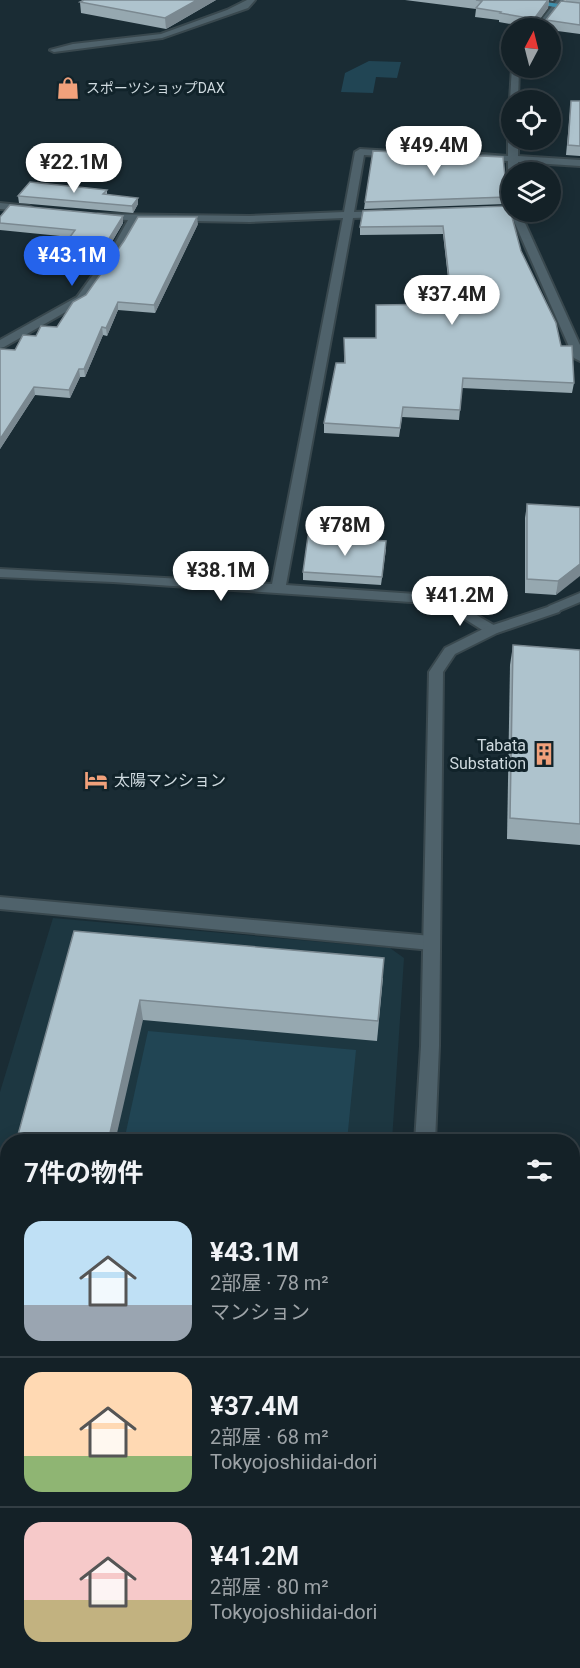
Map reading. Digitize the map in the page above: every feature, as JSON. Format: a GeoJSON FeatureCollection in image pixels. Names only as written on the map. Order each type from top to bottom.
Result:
{"type":"FeatureCollection","features":[{"type":"Feature","properties":{"kind":"main road"},"geometry":{"type":"LineString","coordinates":[[515,0],[559,3],[580,9]]}},
{"type":"Feature","properties":{"kind":"street"},"geometry":{"type":"LineString","coordinates":[[54,51],[73,46],[157,38],[245,6],[251,0]]}},
{"type":"Feature","properties":{"kind":"street"},"geometry":{"type":"LineString","coordinates":[[547,18],[559,3]]}},
{"type":"Feature","properties":{"kind":"street"},"geometry":{"type":"LineString","coordinates":[[513,150],[513,160]]}},
{"type":"Feature","properties":{"kind":"street"},"geometry":{"type":"LineString","coordinates":[[278,590],[346,216],[360,152],[407,154]]}},
{"type":"Feature","properties":{"kind":"street"},"geometry":{"type":"LineString","coordinates":[[467,157],[580,163]]}},
{"type":"Feature","properties":{"kind":"street"},"geometry":{"type":"LineString","coordinates":[[0,206],[42,211]]}},
{"type":"Feature","properties":{"kind":"street"},"geometry":{"type":"LineString","coordinates":[[89,215],[134,218],[250,219],[394,214]]}},
{"type":"Feature","properties":{"kind":"street"},"geometry":{"type":"LineString","coordinates":[[0,345],[81,299],[118,247],[134,218]]}},
{"type":"Feature","properties":{"kind":"street"},"geometry":{"type":"LineString","coordinates":[[519,222],[580,358]]}},
{"type":"Feature","properties":{"kind":"street"},"geometry":{"type":"LineString","coordinates":[[0,573],[113,578],[444,600],[492,630]]}},
{"type":"Feature","properties":{"kind":"street"},"geometry":{"type":"LineString","coordinates":[[425,1134],[430,1046],[436,672],[450,651],[492,630],[554,609],[580,597]]}},
{"type":"Feature","properties":{"kind":"street"},"geometry":{"type":"LineString","coordinates":[[0,903],[430,943]]}},
{"type":"Feature","properties":{"kind":"shaded area"},"geometry":{"type":"Polygon","coordinates":[[[369,61],[401,62],[397,78],[376,77],[373,93],[341,92],[345,73],[369,61]]]}},
{"type":"Feature","properties":{"kind":"shaded area"},"geometry":{"type":"Polygon","coordinates":[[[53,918],[390,948],[404,958],[392,1134],[0,1134],[0,1092],[53,918]]]}},
{"type":"Feature","properties":{"kind":"shaded area"},"geometry":{"type":"Polygon","coordinates":[[[148,1031],[356,1050],[348,1134],[126,1134],[148,1031]]]}},
{"type":"Feature","properties":{"kind":"building"},"geometry":{"type":"Polygon","coordinates":[[[84,0],[197,0],[165,18],[80,2],[84,0]]]}},
{"type":"Feature","properties":{"kind":"building"},"geometry":{"type":"Polygon","coordinates":[[[476,0],[548,0],[535,18],[476,8],[482,1],[476,0]]]}},
{"type":"Feature","properties":{"kind":"building"},"geometry":{"type":"Polygon","coordinates":[[[561,1],[580,3],[580,25],[561,22],[561,18],[548,18],[561,1]]]}},
{"type":"Feature","properties":{"kind":"building"},"geometry":{"type":"Polygon","coordinates":[[[571,101],[580,101],[580,146],[568,145],[571,101]]]}},
{"type":"Feature","properties":{"kind":"building"},"geometry":{"type":"Polygon","coordinates":[[[373,151],[503,157],[501,197],[365,202],[373,151]]]}},
{"type":"Feature","properties":{"kind":"building"},"geometry":{"type":"Polygon","coordinates":[[[30,182],[107,190],[103,194],[138,198],[132,206],[18,196],[30,182]]]}},
{"type":"Feature","properties":{"kind":"building"},"geometry":{"type":"Polygon","coordinates":[[[10,205],[123,216],[102,250],[64,245],[75,230],[0,223],[0,217],[10,205]]]}},
{"type":"Feature","properties":{"kind":"building"},"geometry":{"type":"Polygon","coordinates":[[[501,206],[501,222],[513,222],[521,251],[556,323],[561,346],[572,346],[574,383],[463,378],[460,410],[403,407],[400,428],[324,423],[336,363],[345,363],[344,338],[376,338],[376,305],[452,304],[443,226],[360,227],[363,211],[501,206]]]}},
{"type":"Feature","properties":{"kind":"building"},"geometry":{"type":"Polygon","coordinates":[[[138,217],[197,217],[154,305],[118,302],[106,328],[102,327],[84,369],[79,369],[69,390],[34,387],[0,439],[0,349],[15,350],[23,335],[36,336],[41,326],[57,327],[73,302],[86,295],[138,217]]]}},
{"type":"Feature","properties":{"kind":"building"},"geometry":{"type":"Polygon","coordinates":[[[527,504],[580,507],[580,564],[558,581],[527,579],[527,504]]]}},
{"type":"Feature","properties":{"kind":"building"},"geometry":{"type":"Polygon","coordinates":[[[308,536],[386,541],[382,577],[303,572],[308,536]]]}},
{"type":"Feature","properties":{"kind":"building","name":"Tabata Substation"},"geometry":{"type":"Polygon","coordinates":[[[513,645],[580,650],[580,824],[510,818],[513,645]]]}},
{"type":"Feature","properties":{"kind":"building"},"geometry":{"type":"Polygon","coordinates":[[[74,931],[384,958],[378,1021],[140,1000],[110,1134],[18,1134],[74,931]]]}},
{"type":"Feature","properties":{"kind":"tram line"},"geometry":{"type":"LineString","coordinates":[[564,0],[580,2]]}},
{"type":"Feature","properties":{"kind":"place","name":"スポーツショップDAX"},"geometry":{"type":"Point","coordinates":[68,88]}},
{"type":"Feature","properties":{"kind":"place","name":"Tabata Substation"},"geometry":{"type":"Point","coordinates":[544,754]}},
{"type":"Feature","properties":{"kind":"place","name":"太陽マンション"},"geometry":{"type":"Point","coordinates":[96,780]}}]}
